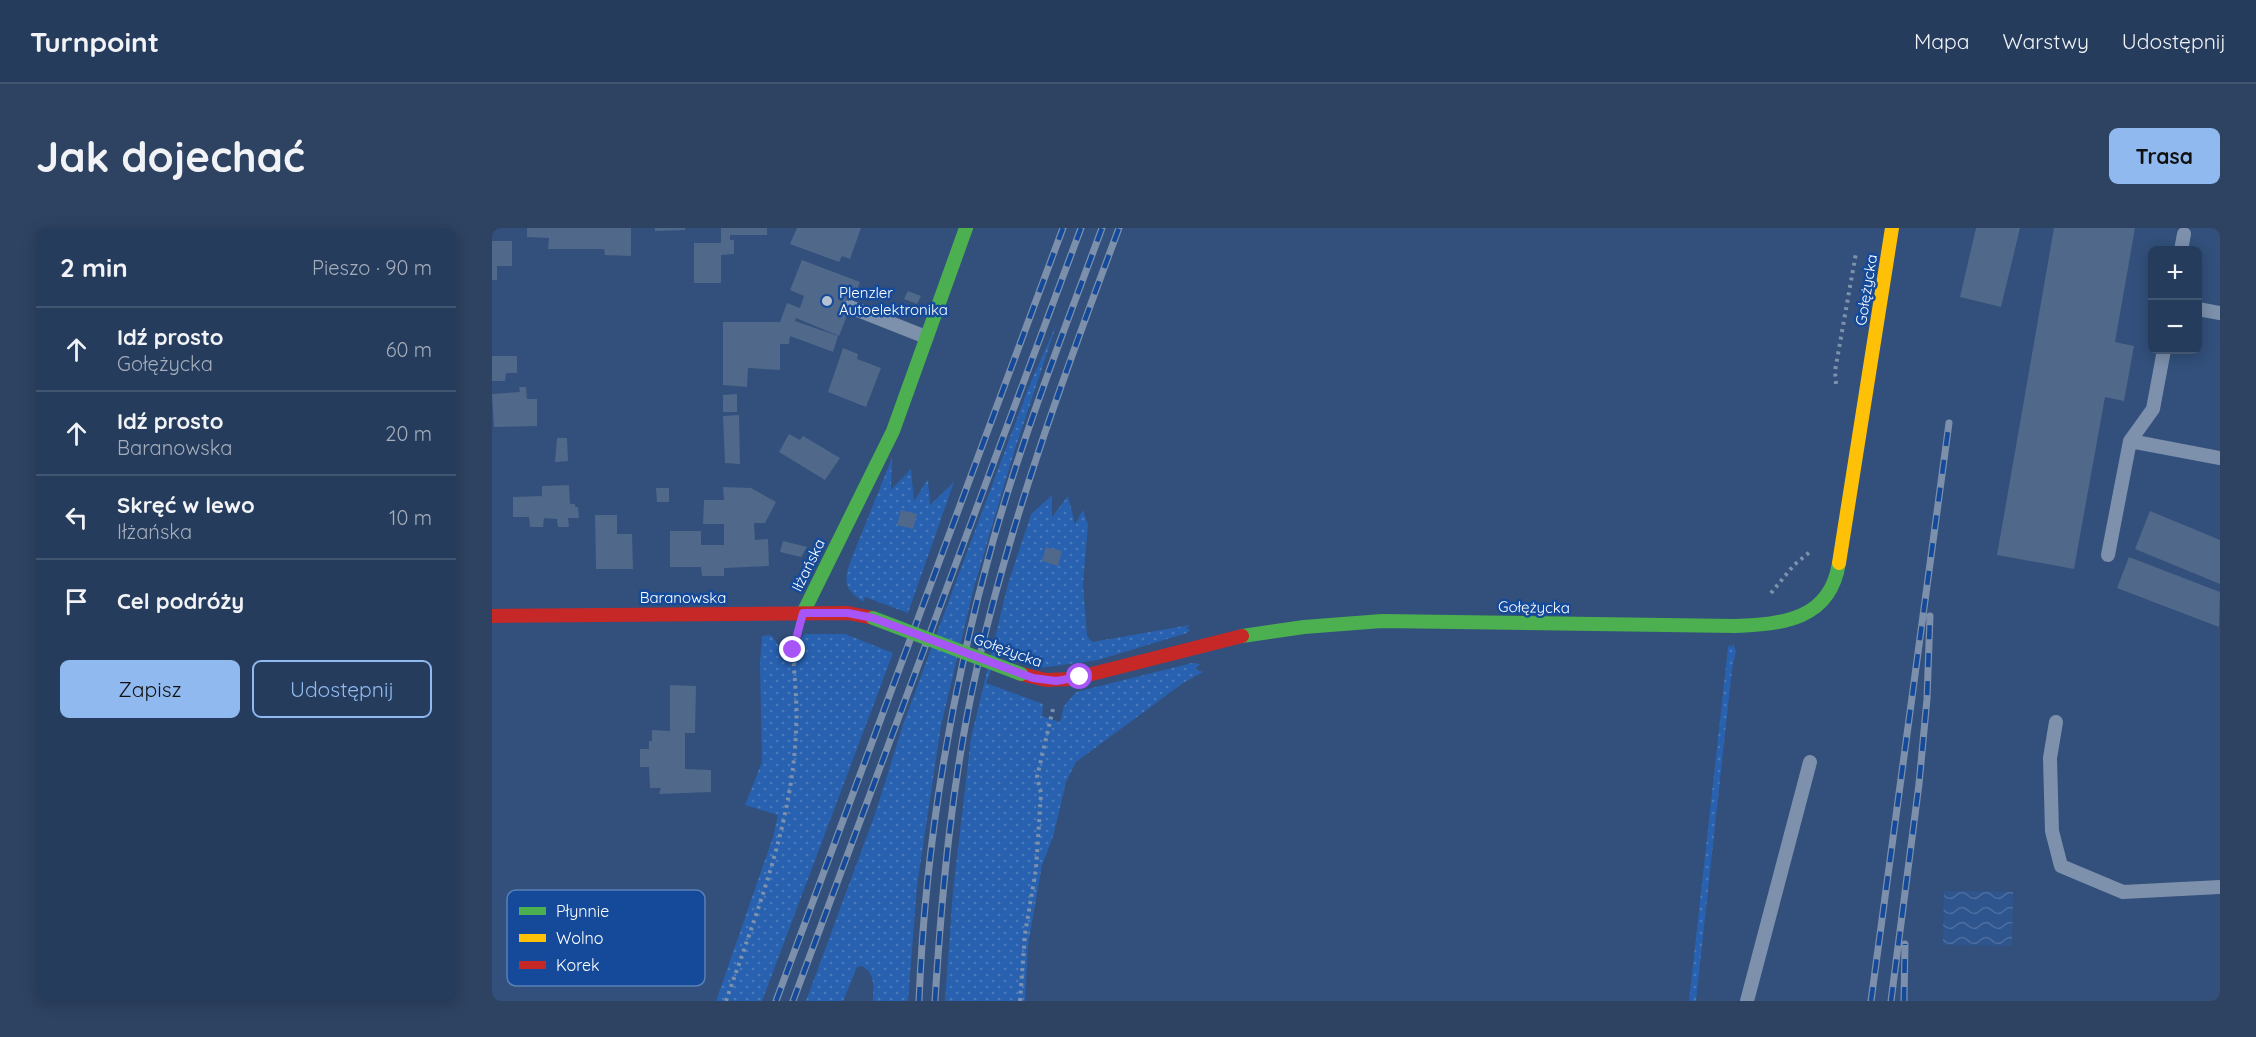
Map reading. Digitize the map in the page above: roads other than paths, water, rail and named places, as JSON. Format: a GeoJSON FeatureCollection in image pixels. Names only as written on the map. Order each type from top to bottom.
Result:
{"type":"FeatureCollection","features":[{"type":"Feature","properties":{"kind":"street","name":"Iłżańska"},"geometry":{"type":"LineString","coordinates":[[803,613],[893,431],[966,228]]}},
{"type":"Feature","properties":{"kind":"street","name":"Gołężycka"},"geometry":{"type":"LineString","coordinates":[[873,618],[1021,674],[1041,680],[1056,681],[1080,677],[1229,638],[1329,624],[1382,621],[1736,626],[1776,624],[1795,620],[1808,614],[1822,603],[1832,590],[1838,572],[1892,228]]}},
{"type":"Feature","properties":{"kind":"street","name":"Baranowska"},"geometry":{"type":"LineString","coordinates":[[492,616],[848,613],[873,618]]}},
{"type":"Feature","properties":{"kind":"lane"},"geometry":{"type":"LineString","coordinates":[[2182,246],[2184,234]]}},
{"type":"Feature","properties":{"kind":"lane"},"geometry":{"type":"LineString","coordinates":[[850,307],[926,337]]}},
{"type":"Feature","properties":{"kind":"lane"},"geometry":{"type":"LineString","coordinates":[[2202,310],[2220,312]]}},
{"type":"Feature","properties":{"kind":"lane"},"geometry":{"type":"LineString","coordinates":[[2108,555],[2130,441],[2153,409],[2163,354]]}},
{"type":"Feature","properties":{"kind":"lane"},"geometry":{"type":"LineString","coordinates":[[2130,441],[2220,458]]}},
{"type":"Feature","properties":{"kind":"lane"},"geometry":{"type":"LineString","coordinates":[[2056,722],[2050,758],[2052,831],[2061,867],[2123,892],[2220,888]]}},
{"type":"Feature","properties":{"kind":"lane"},"geometry":{"type":"LineString","coordinates":[[1747,1001],[1810,762]]}},
{"type":"Feature","properties":{"kind":"water"},"geometry":{"type":"Polygon","coordinates":[[[1944,891],[2013,892],[2012,946],[1943,945],[1944,891]]]}},
{"type":"Feature","properties":{"kind":"railway"},"geometry":{"type":"LineString","coordinates":[[776,1001],[1063,228]]}},
{"type":"Feature","properties":{"kind":"railway"},"geometry":{"type":"LineString","coordinates":[[793,1001],[1081,228]]}},
{"type":"Feature","properties":{"kind":"railway"},"geometry":{"type":"LineString","coordinates":[[919,1001],[927,884],[934,826],[953,711],[978,597],[1017,462],[1102,228]]}},
{"type":"Feature","properties":{"kind":"railway"},"geometry":{"type":"LineString","coordinates":[[935,1001],[949,834],[968,709],[977,668],[1006,556],[1040,446],[1119,228]]}},
{"type":"Feature","properties":{"kind":"railway"},"geometry":{"type":"LineString","coordinates":[[1871,1001],[1949,423]]}},
{"type":"Feature","properties":{"kind":"railway"},"geometry":{"type":"LineString","coordinates":[[1891,1001],[1919,784],[1927,699],[1930,616]]}},
{"type":"Feature","properties":{"kind":"railway"},"geometry":{"type":"LineString","coordinates":[[1904,1001],[1905,944]]}},
{"type":"Feature","properties":{"kind":"place","name":"Plenzler Autoelektronika"},"geometry":{"type":"Point","coordinates":[827,301]}}]}
